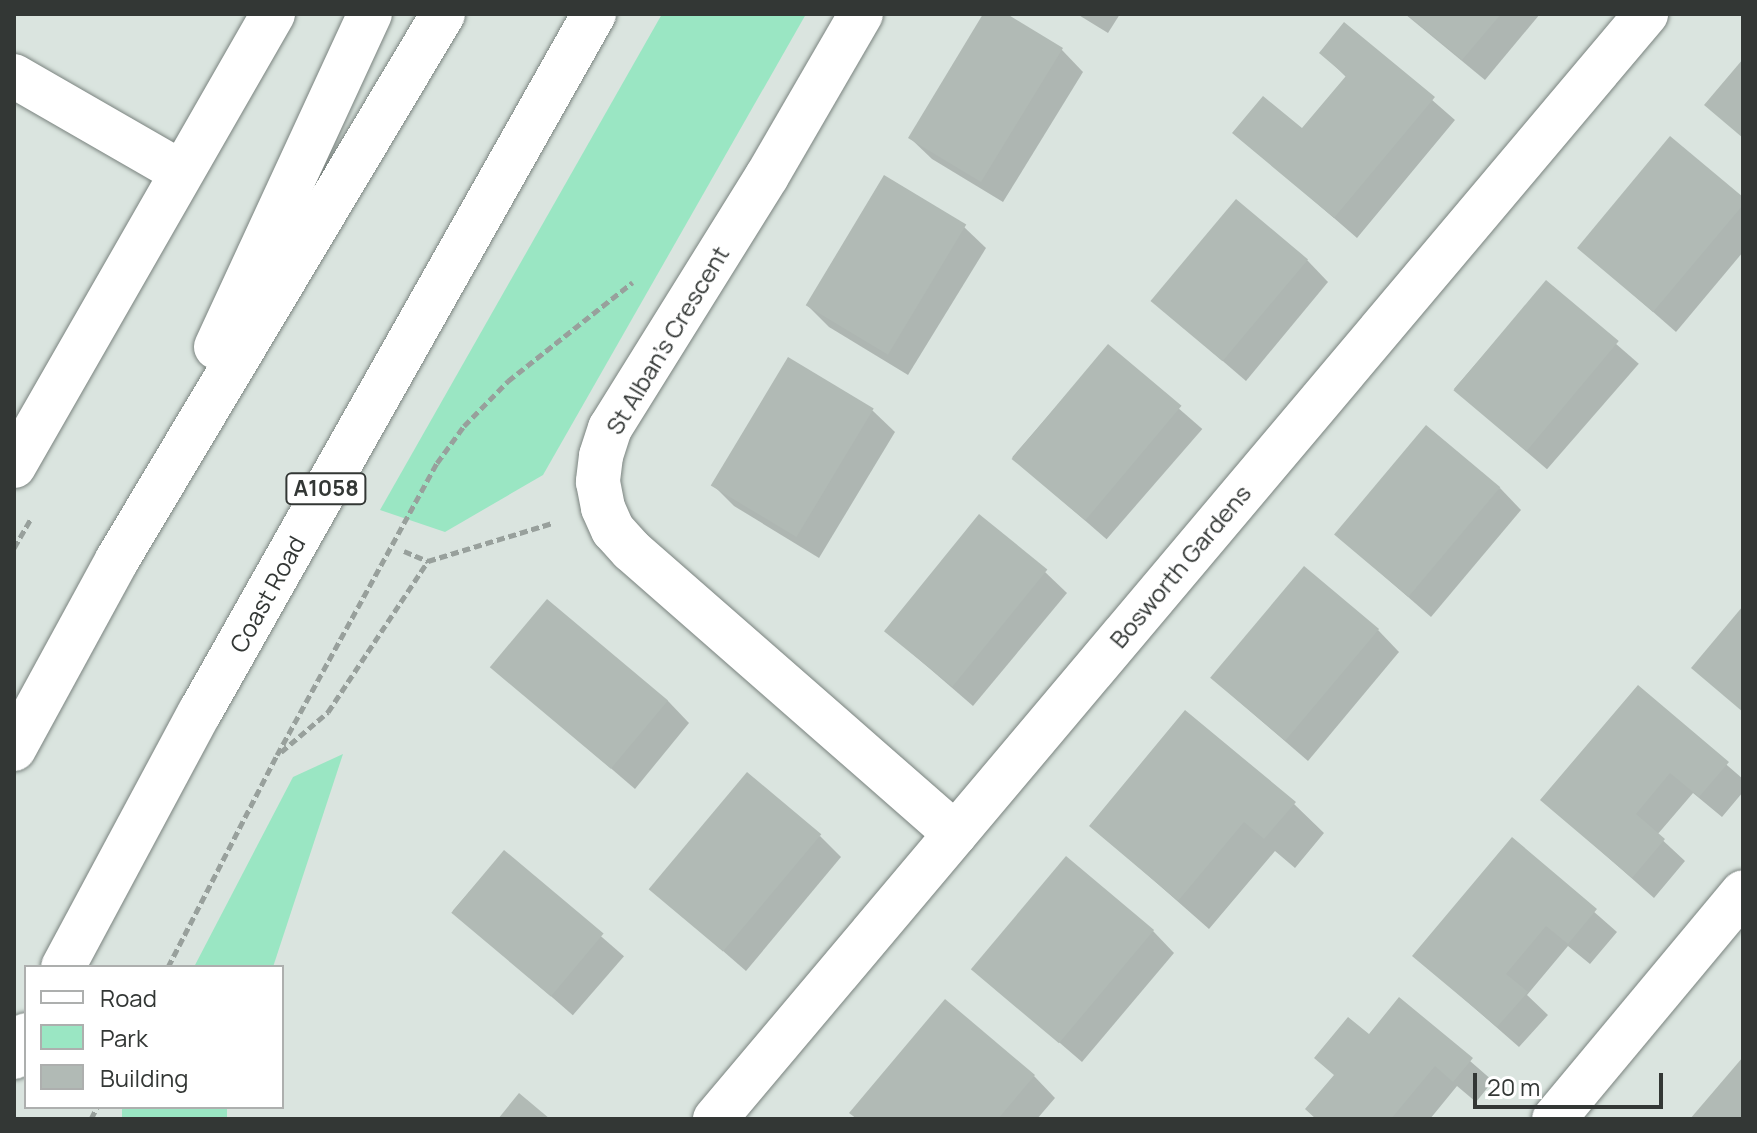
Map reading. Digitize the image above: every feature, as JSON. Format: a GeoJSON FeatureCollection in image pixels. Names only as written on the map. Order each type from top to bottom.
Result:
{"type":"FeatureCollection","features":[{"type":"Feature","properties":{"kind":"main road"},"geometry":{"type":"LineString","coordinates":[[14,466],[273,14]]}},
{"type":"Feature","properties":{"kind":"main road"},"geometry":{"type":"LineString","coordinates":[[117,560],[370,14]]}},
{"type":"Feature","properties":{"kind":"main road"},"geometry":{"type":"LineString","coordinates":[[14,749],[117,560],[443,14]]}},
{"type":"Feature","properties":{"kind":"main road","name":"Coast Road"},"geometry":{"type":"LineString","coordinates":[[64,965],[200,712],[594,14]]}},
{"type":"Feature","properties":{"kind":"main road","name":"St Alban's Crescent"},"geometry":{"type":"LineString","coordinates":[[861,14],[767,176],[610,428],[601,456],[598,482],[603,508],[613,530],[631,550],[955,834]]}},
{"type":"Feature","properties":{"kind":"main road","name":"Bosworth Gardens"},"geometry":{"type":"LineString","coordinates":[[715,1119],[1646,14]]}},
{"type":"Feature","properties":{"kind":"main road"},"geometry":{"type":"LineString","coordinates":[[14,76],[181,172]]}},
{"type":"Feature","properties":{"kind":"main road"},"geometry":{"type":"LineString","coordinates":[[1554,1119],[1743,892]]}},
{"type":"Feature","properties":{"kind":"main road"},"geometry":{"type":"LineString","coordinates":[[14,1057],[24,1039]]}},
{"type":"Feature","properties":{"kind":"path"},"geometry":{"type":"LineString","coordinates":[[169,965],[277,755],[437,463],[464,426],[508,381],[644,274]]}},
{"type":"Feature","properties":{"kind":"path"},"geometry":{"type":"LineString","coordinates":[[404,551],[428,561],[603,508]]}},
{"type":"Feature","properties":{"kind":"path"},"geometry":{"type":"LineString","coordinates":[[277,755],[328,712],[428,561]]}},
{"type":"Feature","properties":{"kind":"green space"},"geometry":{"type":"Polygon","coordinates":[[[662,14],[806,14],[543,475],[445,532],[380,510],[662,14]]]}},
{"type":"Feature","properties":{"kind":"green space"},"geometry":{"type":"Polygon","coordinates":[[[343,754],[274,965],[195,965],[293,777],[343,754]]]}},
{"type":"Feature","properties":{"kind":"green space"},"geometry":{"type":"Polygon","coordinates":[[[122,1109],[227,1109],[227,1119],[122,1119],[122,1109]]]}},
{"type":"Feature","properties":{"kind":"building"},"geometry":{"type":"Polygon","coordinates":[[[983,14],[1007,14],[1063,48],[981,182],[908,138],[983,14]]]}},
{"type":"Feature","properties":{"kind":"building"},"geometry":{"type":"Polygon","coordinates":[[[1406,14],[1501,14],[1462,60],[1406,14]]]}},
{"type":"Feature","properties":{"kind":"building"},"geometry":{"type":"Polygon","coordinates":[[[1344,22],[1435,97],[1334,218],[1232,133],[1263,96],[1302,128],[1346,76],[1319,53],[1344,22]]]}},
{"type":"Feature","properties":{"kind":"building"},"geometry":{"type":"Polygon","coordinates":[[[1743,59],[1743,138],[1704,105],[1743,59]]]}},
{"type":"Feature","properties":{"kind":"building"},"geometry":{"type":"Polygon","coordinates":[[[1670,136],[1743,197],[1743,205],[1653,312],[1577,248],[1670,136]]]}},
{"type":"Feature","properties":{"kind":"building"},"geometry":{"type":"Polygon","coordinates":[[[884,175],[966,224],[888,355],[806,305],[884,175]]]}},
{"type":"Feature","properties":{"kind":"building"},"geometry":{"type":"Polygon","coordinates":[[[1236,199],[1308,259],[1223,361],[1151,301],[1236,199]]]}},
{"type":"Feature","properties":{"kind":"building"},"geometry":{"type":"Polygon","coordinates":[[[1546,280],[1619,341],[1526,451],[1453,390],[1546,280]]]}},
{"type":"Feature","properties":{"kind":"building"},"geometry":{"type":"Polygon","coordinates":[[[1108,344],[1182,406],[1085,521],[1012,459],[1108,344]]]}},
{"type":"Feature","properties":{"kind":"building"},"geometry":{"type":"Polygon","coordinates":[[[788,357],[874,409],[796,537],[711,486],[788,357]]]}},
{"type":"Feature","properties":{"kind":"building"},"geometry":{"type":"Polygon","coordinates":[[[1426,425],[1500,487],[1408,597],[1334,535],[1426,425]]]}},
{"type":"Feature","properties":{"kind":"building"},"geometry":{"type":"Polygon","coordinates":[[[979,514],[1047,569],[952,687],[884,631],[979,514]]]}},
{"type":"Feature","properties":{"kind":"building"},"geometry":{"type":"Polygon","coordinates":[[[1304,566],[1379,629],[1285,741],[1210,678],[1304,566]]]}},
{"type":"Feature","properties":{"kind":"building"},"geometry":{"type":"Polygon","coordinates":[[[547,599],[668,701],[611,769],[490,667],[547,599]]]}},
{"type":"Feature","properties":{"kind":"building"},"geometry":{"type":"Polygon","coordinates":[[[1743,606],[1743,712],[1691,668],[1743,606]]]}},
{"type":"Feature","properties":{"kind":"building"},"geometry":{"type":"Polygon","coordinates":[[[1638,685],[1729,762],[1699,797],[1670,773],[1636,814],[1665,839],[1632,878],[1540,800],[1638,685]]]}},
{"type":"Feature","properties":{"kind":"building"},"geometry":{"type":"Polygon","coordinates":[[[1185,710],[1296,802],[1264,839],[1244,822],[1178,901],[1089,826],[1185,710]]]}},
{"type":"Feature","properties":{"kind":"building"},"geometry":{"type":"Polygon","coordinates":[[[747,772],[821,834],[723,952],[649,889],[747,772]]]}},
{"type":"Feature","properties":{"kind":"building"},"geometry":{"type":"Polygon","coordinates":[[[1512,837],[1597,909],[1568,944],[1546,926],[1506,974],[1528,992],[1497,1027],[1412,956],[1512,837]]]}},
{"type":"Feature","properties":{"kind":"building"},"geometry":{"type":"Polygon","coordinates":[[[504,850],[604,934],[551,996],[451,913],[504,850]]]}},
{"type":"Feature","properties":{"kind":"building"},"geometry":{"type":"Polygon","coordinates":[[[1066,856],[1154,930],[1059,1043],[971,969],[1066,856]]]}},
{"type":"Feature","properties":{"kind":"building"},"geometry":{"type":"Polygon","coordinates":[[[1399,997],[1473,1058],[1453,1082],[1435,1066],[1391,1119],[1316,1119],[1305,1109],[1334,1075],[1314,1058],[1348,1017],[1369,1034],[1399,997]]]}},
{"type":"Feature","properties":{"kind":"building"},"geometry":{"type":"Polygon","coordinates":[[[945,999],[1035,1075],[998,1119],[857,1119],[849,1113],[945,999]]]}},
{"type":"Feature","properties":{"kind":"building"},"geometry":{"type":"Polygon","coordinates":[[[1743,1057],[1743,1119],[1690,1119],[1743,1057]]]}},
{"type":"Feature","properties":{"kind":"building"},"geometry":{"type":"Polygon","coordinates":[[[519,1093],[550,1119],[498,1119],[519,1093]]]}}]}
